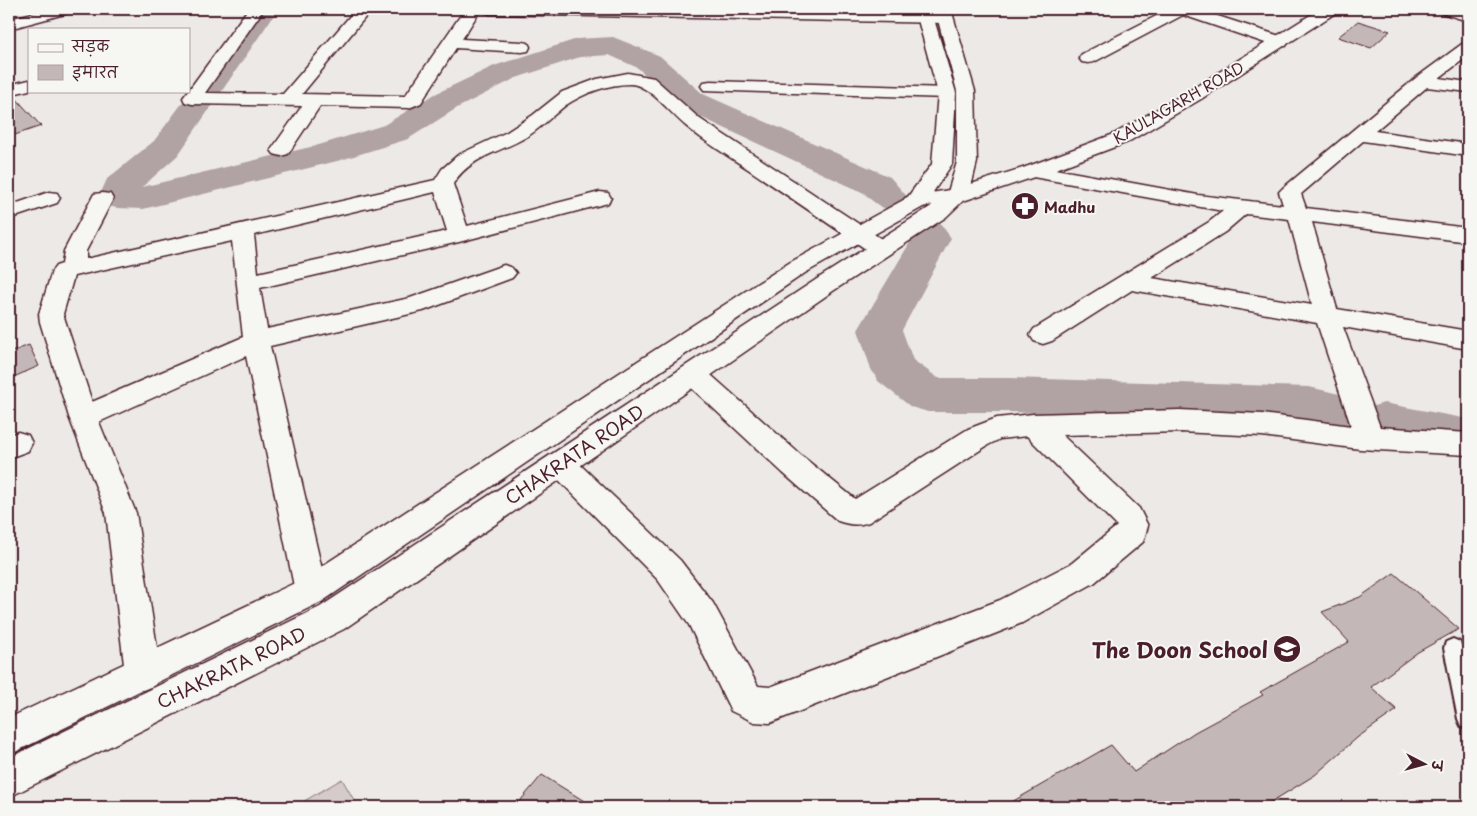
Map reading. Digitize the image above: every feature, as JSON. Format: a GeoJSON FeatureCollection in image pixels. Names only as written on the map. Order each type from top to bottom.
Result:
{"type":"FeatureCollection","features":[{"type":"Feature","properties":{"kind":"street"},"geometry":{"type":"LineString","coordinates":[[9,24],[66,9]]}},
{"type":"Feature","properties":{"kind":"street"},"geometry":{"type":"LineString","coordinates":[[256,9],[192,98],[410,102],[414,99],[473,9]]}},
{"type":"Feature","properties":{"kind":"street"},"geometry":{"type":"LineString","coordinates":[[288,100],[364,9]]}},
{"type":"Feature","properties":{"kind":"street"},"geometry":{"type":"LineString","coordinates":[[490,9],[944,13],[966,90],[967,162],[958,195],[914,203]]}},
{"type":"Feature","properties":{"kind":"street"},"geometry":{"type":"LineString","coordinates":[[1088,58],[1181,9],[1280,42]]}},
{"type":"Feature","properties":{"kind":"street","name":"KAULAGARH ROAD"},"geometry":{"type":"LineString","coordinates":[[958,195],[1033,171],[1121,138],[1331,9]]}},
{"type":"Feature","properties":{"kind":"street"},"geometry":{"type":"LineString","coordinates":[[1444,9],[1468,16]]}},
{"type":"Feature","properties":{"kind":"street","name":"CHAKRATA ROAD"},"geometry":{"type":"LineString","coordinates":[[9,778],[332,618],[693,374],[869,242],[914,203],[942,164],[947,94],[924,13]]}},
{"type":"Feature","properties":{"kind":"street"},"geometry":{"type":"LineString","coordinates":[[450,43],[522,47]]}},
{"type":"Feature","properties":{"kind":"street"},"geometry":{"type":"LineString","coordinates":[[1367,437],[1368,433],[1327,316],[1299,215],[1290,200],[1290,192],[1423,81],[1468,48]]}},
{"type":"Feature","properties":{"kind":"street"},"geometry":{"type":"LineString","coordinates":[[459,235],[443,184],[452,168],[465,158],[502,143],[529,127],[566,97],[605,82],[642,78],[693,123],[869,242]]}},
{"type":"Feature","properties":{"kind":"street"},"geometry":{"type":"LineString","coordinates":[[1423,81],[1468,87]]}},
{"type":"Feature","properties":{"kind":"street"},"geometry":{"type":"LineString","coordinates":[[9,90],[28,84]]}},
{"type":"Feature","properties":{"kind":"street"},"geometry":{"type":"LineString","coordinates":[[710,86],[947,94]]}},
{"type":"Feature","properties":{"kind":"street"},"geometry":{"type":"LineString","coordinates":[[281,150],[314,101]]}},
{"type":"Feature","properties":{"kind":"street"},"geometry":{"type":"LineString","coordinates":[[1360,135],[1468,150]]}},
{"type":"Feature","properties":{"kind":"street"},"geometry":{"type":"LineString","coordinates":[[1033,171],[1299,215],[1468,235]]}},
{"type":"Feature","properties":{"kind":"street"},"geometry":{"type":"LineString","coordinates":[[143,673],[121,514],[83,417],[51,314],[62,273],[74,268],[242,232],[443,184]]}},
{"type":"Feature","properties":{"kind":"street","name":"CHAKRATA ROAD"},"geometry":{"type":"LineString","coordinates":[[9,737],[311,592],[797,268],[869,242],[938,212],[958,195]]}},
{"type":"Feature","properties":{"kind":"street"},"geometry":{"type":"LineString","coordinates":[[9,213],[49,198]]}},
{"type":"Feature","properties":{"kind":"street"},"geometry":{"type":"LineString","coordinates":[[247,283],[459,235],[600,198]]}},
{"type":"Feature","properties":{"kind":"street"},"geometry":{"type":"LineString","coordinates":[[74,268],[75,251],[102,199]]}},
{"type":"Feature","properties":{"kind":"street"},"geometry":{"type":"LineString","coordinates":[[1042,335],[1217,227],[1241,206]]}},
{"type":"Feature","properties":{"kind":"street"},"geometry":{"type":"LineString","coordinates":[[242,232],[247,283],[256,341],[311,592]]}},
{"type":"Feature","properties":{"kind":"street"},"geometry":{"type":"LineString","coordinates":[[83,417],[256,341],[287,332],[414,305],[504,273]]}},
{"type":"Feature","properties":{"kind":"street"},"geometry":{"type":"LineString","coordinates":[[1129,282],[1468,340]]}},
{"type":"Feature","properties":{"kind":"street"},"geometry":{"type":"LineString","coordinates":[[693,374],[793,465],[849,512],[858,513],[978,437],[997,429],[1033,425],[1180,421],[1262,425],[1360,438],[1468,444]]}},
{"type":"Feature","properties":{"kind":"street"},"geometry":{"type":"LineString","coordinates":[[560,464],[669,570],[701,614],[744,698],[754,704],[770,705],[1010,612],[1083,573],[1132,533],[1133,526],[1128,517],[1033,425]]}},
{"type":"Feature","properties":{"kind":"lane"},"geometry":{"type":"LineString","coordinates":[[1452,648],[1468,719]]}},
{"type":"Feature","properties":{"kind":"shaded area"},"geometry":{"type":"Polygon","coordinates":[[[342,779],[358,807],[294,807],[342,779]]]}},
{"type":"Feature","properties":{"kind":"building"},"geometry":{"type":"Polygon","coordinates":[[[1358,21],[1390,31],[1371,48],[1338,37],[1358,21]]]}},
{"type":"Feature","properties":{"kind":"building"},"geometry":{"type":"Polygon","coordinates":[[[14,96],[41,126],[9,137],[9,97],[14,96]]]}},
{"type":"Feature","properties":{"kind":"building"},"geometry":{"type":"Polygon","coordinates":[[[29,345],[39,366],[9,379],[9,353],[29,345]]]}},
{"type":"Feature","properties":{"kind":"building"},"geometry":{"type":"Polygon","coordinates":[[[1394,573],[1459,629],[1418,652],[1371,687],[1397,710],[1358,737],[1315,775],[1263,807],[1003,807],[1111,745],[1134,772],[1195,732],[1263,695],[1260,692],[1349,642],[1322,612],[1360,597],[1394,573]]]}},
{"type":"Feature","properties":{"kind":"building"},"geometry":{"type":"Polygon","coordinates":[[[542,775],[594,807],[515,807],[542,775]]]}},
{"type":"Feature","properties":{"kind":"waterway"},"geometry":{"type":"LineString","coordinates":[[207,92],[264,9]]}},
{"type":"Feature","properties":{"kind":"waterway"},"geometry":{"type":"LineString","coordinates":[[200,101],[166,148],[120,187],[117,197],[143,198],[329,153],[396,132],[446,101],[505,72],[577,48],[613,46],[649,62],[692,101],[877,185],[891,199]]}},
{"type":"Feature","properties":{"kind":"waterway"},"geometry":{"type":"LineString","coordinates":[[926,231],[932,238],[880,330],[894,369],[928,395],[1010,395],[1309,405],[1335,410]]}},
{"type":"Feature","properties":{"kind":"waterway"},"geometry":{"type":"LineString","coordinates":[[1384,421],[1468,438]]}},
{"type":"Feature","properties":{"kind":"place","name":"Madhu"},"geometry":{"type":"Point","coordinates":[1025,206]}},
{"type":"Feature","properties":{"kind":"place","name":"The Doon School"},"geometry":{"type":"Point","coordinates":[1287,649]}}]}
